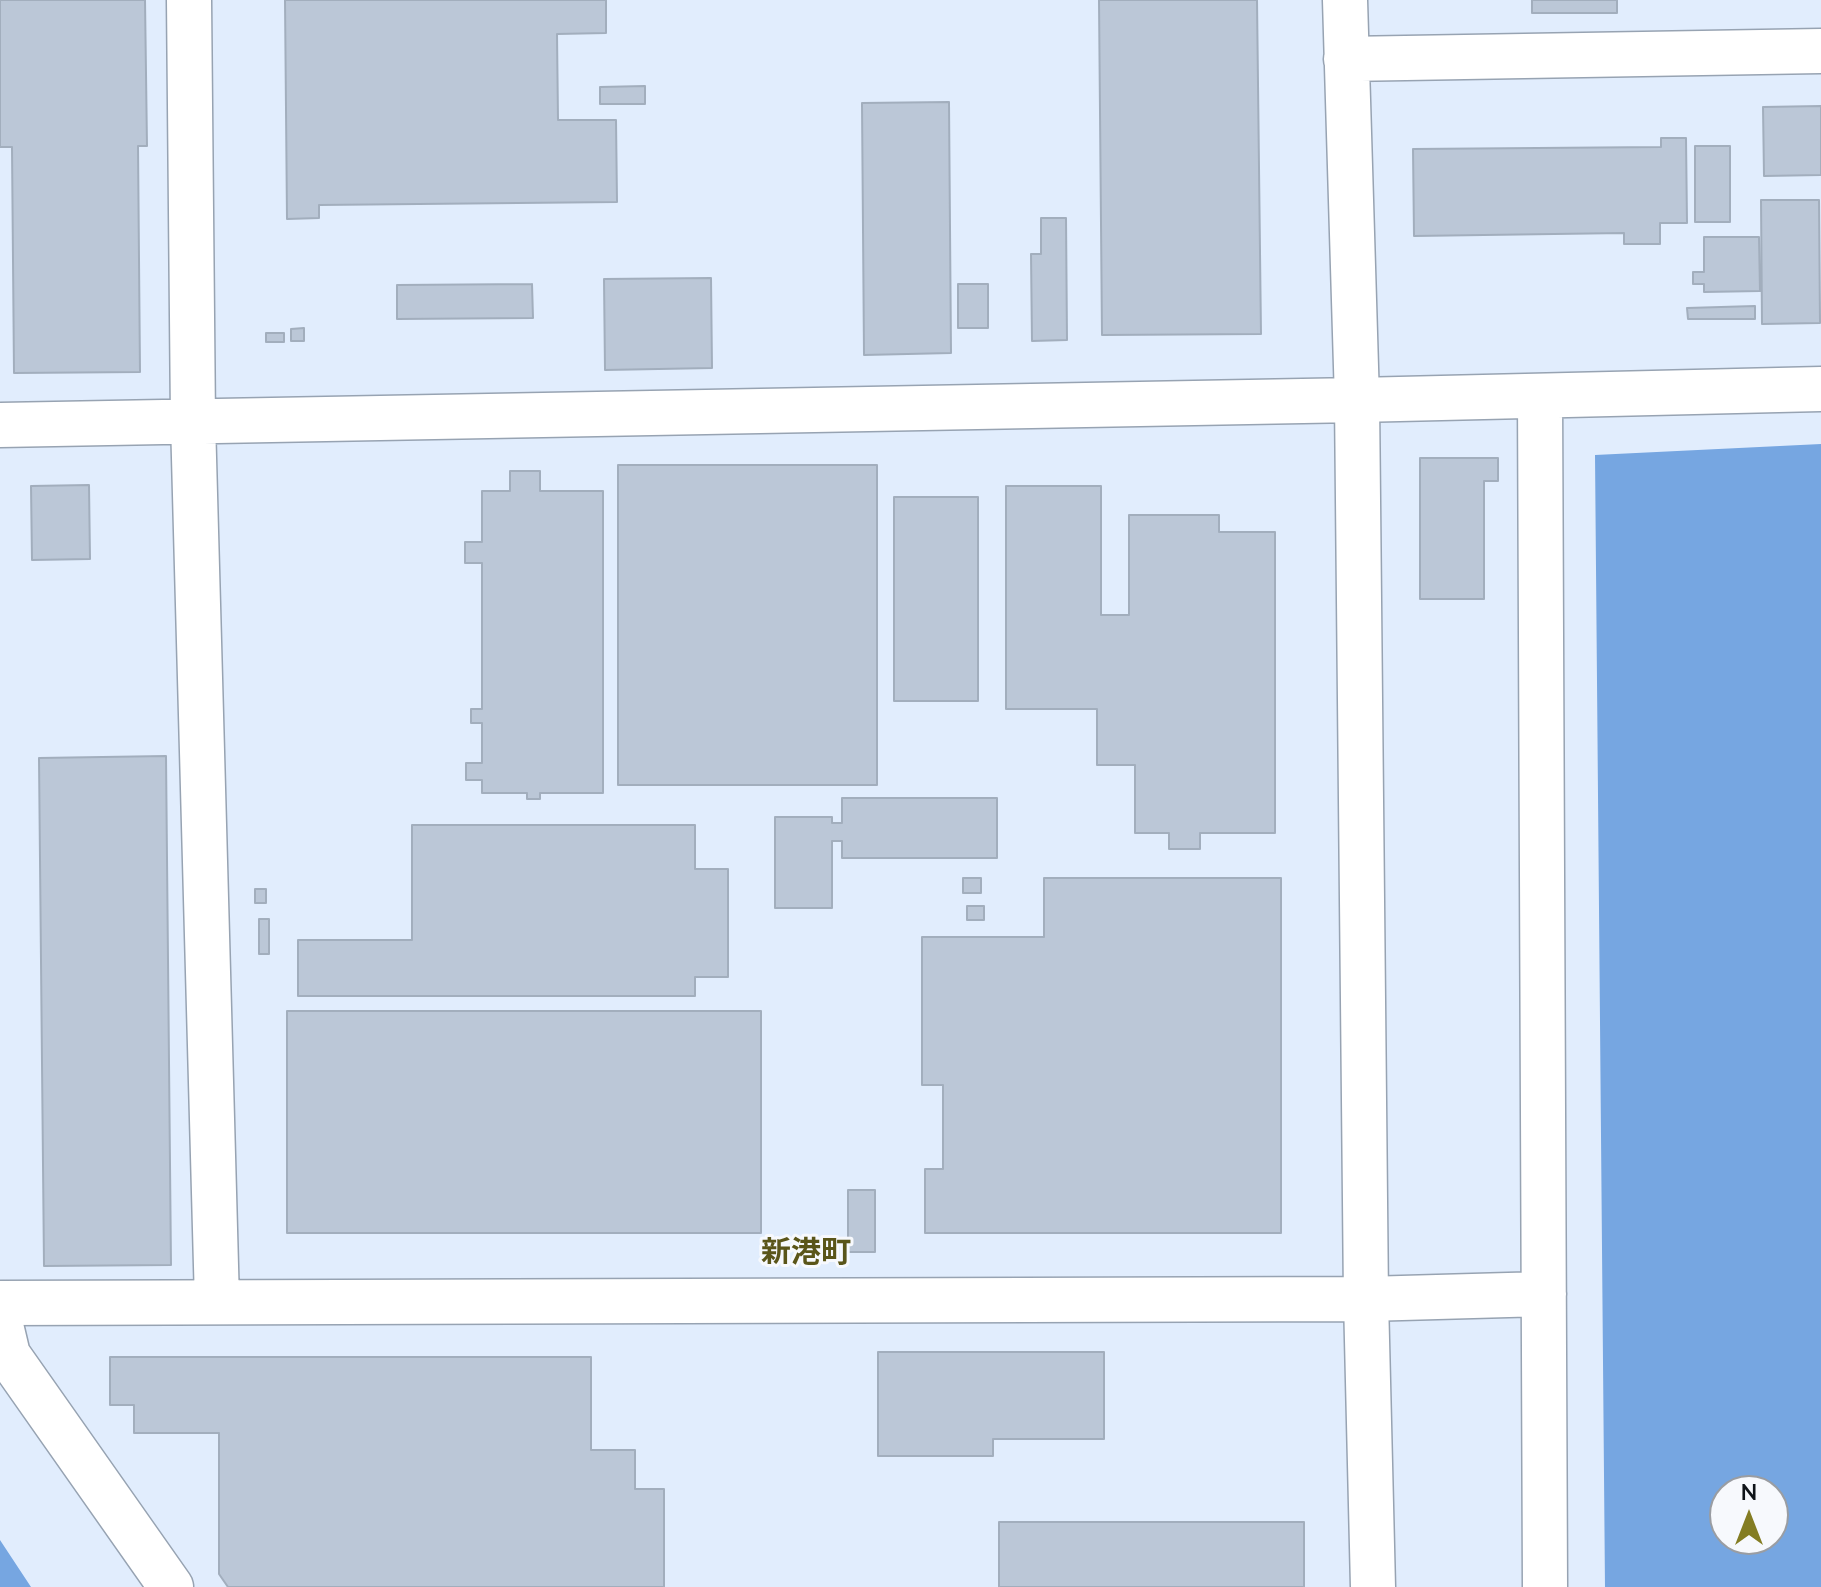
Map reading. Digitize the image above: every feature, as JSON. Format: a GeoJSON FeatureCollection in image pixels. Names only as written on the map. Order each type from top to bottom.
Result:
{"type":"FeatureCollection","features":[{"type":"Feature","properties":{"kind":"street"},"geometry":{"type":"LineString","coordinates":[[189,0],[193,421],[217,1302]]}},
{"type":"Feature","properties":{"kind":"street"},"geometry":{"type":"LineString","coordinates":[[1345,0],[1357,400],[1366,1299],[1373,1587]]}},
{"type":"Feature","properties":{"kind":"street"},"geometry":{"type":"LineString","coordinates":[[1346,59],[1821,51]]}},
{"type":"Feature","properties":{"kind":"street"},"geometry":{"type":"LineString","coordinates":[[0,425],[1821,389]]}},
{"type":"Feature","properties":{"kind":"street"},"geometry":{"type":"LineString","coordinates":[[1540,396],[1545,1587]]}},
{"type":"Feature","properties":{"kind":"street"},"geometry":{"type":"LineString","coordinates":[[0,1303],[1366,1299],[1544,1294]]}},
{"type":"Feature","properties":{"kind":"street"},"geometry":{"type":"LineString","coordinates":[[0,1321],[8,1355],[171,1587]]}},
{"type":"Feature","properties":{"kind":"water"},"geometry":{"type":"Polygon","coordinates":[[[1821,444],[1821,1587],[1605,1587],[1595,455],[1821,444]]]}},
{"type":"Feature","properties":{"kind":"water"},"geometry":{"type":"Polygon","coordinates":[[[0,1540],[31,1587],[0,1587],[0,1540]]]}},
{"type":"Feature","properties":{"kind":"building"},"geometry":{"type":"Polygon","coordinates":[[[0,0],[145,0],[147,146],[138,146],[140,372],[14,373],[12,147],[0,147],[0,0]]]}},
{"type":"Feature","properties":{"kind":"building"},"geometry":{"type":"Polygon","coordinates":[[[285,0],[606,0],[606,33],[557,34],[558,120],[616,120],[617,202],[319,205],[319,218],[287,219],[285,0]]]}},
{"type":"Feature","properties":{"kind":"building"},"geometry":{"type":"Polygon","coordinates":[[[1099,0],[1257,0],[1261,334],[1102,335],[1099,0]]]}},
{"type":"Feature","properties":{"kind":"building"},"geometry":{"type":"Polygon","coordinates":[[[1532,0],[1617,0],[1617,13],[1532,13],[1532,0]]]}},
{"type":"Feature","properties":{"kind":"building"},"geometry":{"type":"Polygon","coordinates":[[[645,86],[645,104],[600,104],[600,87],[645,86]]]}},
{"type":"Feature","properties":{"kind":"building"},"geometry":{"type":"Polygon","coordinates":[[[949,102],[951,353],[864,355],[862,103],[949,102]]]}},
{"type":"Feature","properties":{"kind":"building"},"geometry":{"type":"Polygon","coordinates":[[[1821,106],[1821,175],[1764,176],[1763,107],[1821,106]]]}},
{"type":"Feature","properties":{"kind":"building"},"geometry":{"type":"Polygon","coordinates":[[[1661,138],[1686,138],[1687,223],[1660,223],[1660,244],[1624,244],[1624,233],[1414,236],[1413,149],[1661,147],[1661,138]]]}},
{"type":"Feature","properties":{"kind":"building"},"geometry":{"type":"Polygon","coordinates":[[[1695,146],[1730,146],[1730,222],[1695,222],[1695,146]]]}},
{"type":"Feature","properties":{"kind":"building"},"geometry":{"type":"Polygon","coordinates":[[[1761,200],[1819,200],[1820,323],[1762,324],[1761,200]]]}},
{"type":"Feature","properties":{"kind":"building"},"geometry":{"type":"Polygon","coordinates":[[[1041,218],[1066,218],[1067,340],[1032,341],[1031,254],[1041,254],[1041,218]]]}},
{"type":"Feature","properties":{"kind":"building"},"geometry":{"type":"Polygon","coordinates":[[[1704,237],[1759,237],[1760,291],[1704,292],[1704,284],[1693,284],[1693,272],[1704,272],[1704,237]]]}},
{"type":"Feature","properties":{"kind":"building"},"geometry":{"type":"Polygon","coordinates":[[[711,278],[712,368],[605,370],[604,279],[711,278]]]}},
{"type":"Feature","properties":{"kind":"building"},"geometry":{"type":"Polygon","coordinates":[[[532,284],[533,318],[397,319],[397,285],[532,284]]]}},
{"type":"Feature","properties":{"kind":"building"},"geometry":{"type":"Polygon","coordinates":[[[958,284],[988,284],[988,328],[958,328],[958,284]]]}},
{"type":"Feature","properties":{"kind":"building"},"geometry":{"type":"Polygon","coordinates":[[[1755,306],[1755,319],[1688,319],[1687,308],[1755,306]]]}},
{"type":"Feature","properties":{"kind":"building"},"geometry":{"type":"Polygon","coordinates":[[[304,328],[304,341],[291,341],[291,329],[304,328]]]}},
{"type":"Feature","properties":{"kind":"building"},"geometry":{"type":"Polygon","coordinates":[[[266,333],[284,333],[284,342],[266,342],[266,333]]]}},
{"type":"Feature","properties":{"kind":"building"},"geometry":{"type":"Polygon","coordinates":[[[1420,458],[1498,458],[1498,481],[1484,481],[1484,599],[1420,599],[1420,458]]]}},
{"type":"Feature","properties":{"kind":"building"},"geometry":{"type":"Polygon","coordinates":[[[618,465],[877,465],[877,785],[618,785],[618,465]]]}},
{"type":"Feature","properties":{"kind":"building"},"geometry":{"type":"Polygon","coordinates":[[[510,471],[540,471],[540,491],[603,491],[603,793],[540,793],[540,799],[527,799],[527,793],[482,793],[482,780],[466,780],[466,763],[482,763],[482,723],[471,723],[471,709],[482,709],[482,563],[465,563],[465,542],[482,542],[482,491],[510,491],[510,471]]]}},
{"type":"Feature","properties":{"kind":"building"},"geometry":{"type":"Polygon","coordinates":[[[89,485],[90,559],[32,560],[31,486],[89,485]]]}},
{"type":"Feature","properties":{"kind":"building"},"geometry":{"type":"Polygon","coordinates":[[[1006,486],[1101,486],[1101,615],[1129,615],[1129,515],[1219,515],[1219,532],[1275,532],[1275,833],[1200,833],[1200,849],[1169,849],[1169,833],[1135,833],[1135,765],[1097,765],[1097,709],[1006,709],[1006,486]]]}},
{"type":"Feature","properties":{"kind":"building"},"geometry":{"type":"Polygon","coordinates":[[[894,497],[978,497],[978,701],[894,701],[894,497]]]}},
{"type":"Feature","properties":{"kind":"building"},"geometry":{"type":"Polygon","coordinates":[[[166,756],[171,1265],[44,1266],[39,758],[166,756]]]}},
{"type":"Feature","properties":{"kind":"building"},"geometry":{"type":"Polygon","coordinates":[[[842,798],[997,798],[997,858],[842,858],[842,841],[832,841],[832,908],[775,908],[775,817],[832,817],[832,823],[842,823],[842,798]]]}},
{"type":"Feature","properties":{"kind":"building"},"geometry":{"type":"Polygon","coordinates":[[[412,825],[695,825],[695,869],[728,869],[728,977],[695,977],[695,996],[298,996],[298,940],[412,940],[412,825]]]}},
{"type":"Feature","properties":{"kind":"building"},"geometry":{"type":"Polygon","coordinates":[[[963,878],[981,878],[981,893],[963,893],[963,878]]]}},
{"type":"Feature","properties":{"kind":"building"},"geometry":{"type":"Polygon","coordinates":[[[1044,878],[1281,878],[1281,1233],[925,1233],[925,1169],[943,1169],[943,1085],[922,1085],[922,937],[1044,937],[1044,878]]]}},
{"type":"Feature","properties":{"kind":"building"},"geometry":{"type":"Polygon","coordinates":[[[255,889],[266,889],[266,903],[255,903],[255,889]]]}},
{"type":"Feature","properties":{"kind":"building"},"geometry":{"type":"Polygon","coordinates":[[[967,906],[984,906],[984,920],[967,920],[967,906]]]}},
{"type":"Feature","properties":{"kind":"building"},"geometry":{"type":"Polygon","coordinates":[[[259,919],[269,919],[269,954],[259,954],[259,919]]]}},
{"type":"Feature","properties":{"kind":"building"},"geometry":{"type":"Polygon","coordinates":[[[287,1011],[761,1011],[761,1233],[287,1233],[287,1011]]]}},
{"type":"Feature","properties":{"kind":"building"},"geometry":{"type":"Polygon","coordinates":[[[848,1190],[875,1190],[875,1252],[848,1252],[848,1190]]]}},
{"type":"Feature","properties":{"kind":"building"},"geometry":{"type":"Polygon","coordinates":[[[878,1352],[1104,1352],[1104,1439],[993,1439],[993,1456],[878,1456],[878,1352]]]}},
{"type":"Feature","properties":{"kind":"building"},"geometry":{"type":"Polygon","coordinates":[[[110,1357],[591,1357],[591,1450],[635,1450],[635,1489],[664,1489],[664,1587],[228,1587],[219,1574],[219,1433],[134,1433],[134,1405],[110,1405],[110,1357]]]}},
{"type":"Feature","properties":{"kind":"building"},"geometry":{"type":"Polygon","coordinates":[[[999,1522],[1304,1522],[1304,1587],[999,1587],[999,1522]]]}},
{"type":"Feature","properties":{"kind":"district","name":"新港町"},"geometry":{"type":"Point","coordinates":[806,1255]}}]}
